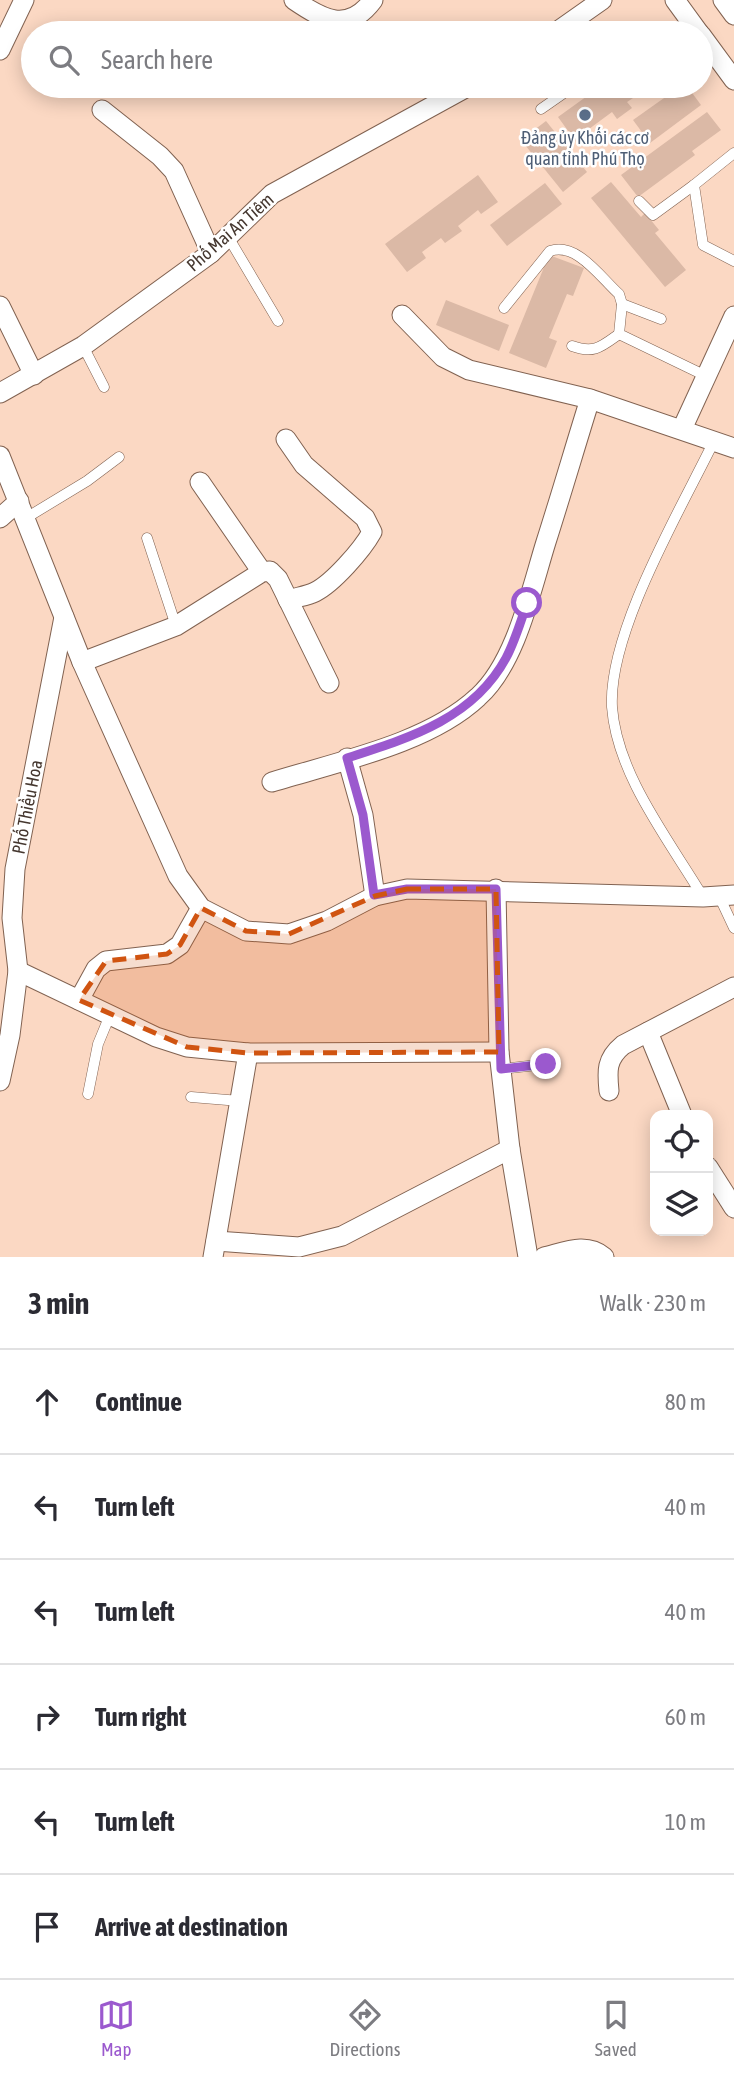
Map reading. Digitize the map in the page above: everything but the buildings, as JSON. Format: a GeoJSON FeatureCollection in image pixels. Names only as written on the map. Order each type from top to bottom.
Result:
{"type":"FeatureCollection","features":[{"type":"Feature","properties":{"kind":"street"},"geometry":{"type":"LineString","coordinates":[[0,50],[24,0]]}},
{"type":"Feature","properties":{"kind":"street"},"geometry":{"type":"LineString","coordinates":[[294,0],[328,21]]}},
{"type":"Feature","properties":{"kind":"street"},"geometry":{"type":"LineString","coordinates":[[336,21],[354,17],[366,10],[373,0]]}},
{"type":"Feature","properties":{"kind":"street"},"geometry":{"type":"LineString","coordinates":[[574,21],[602,0]]}},
{"type":"Feature","properties":{"kind":"street"},"geometry":{"type":"LineString","coordinates":[[675,0],[690,21]]}},
{"type":"Feature","properties":{"kind":"street"},"geometry":{"type":"LineString","coordinates":[[723,0],[734,15]]}},
{"type":"Feature","properties":{"kind":"street"},"geometry":{"type":"LineString","coordinates":[[713,52],[734,80]]}},
{"type":"Feature","properties":{"kind":"street","name":"Phố Mai An Tiêm"},"geometry":{"type":"LineString","coordinates":[[0,393],[83,346],[211,253],[272,194],[447,98]]}},
{"type":"Feature","properties":{"kind":"street"},"geometry":{"type":"LineString","coordinates":[[102,110],[160,156],[174,171],[211,253]]}},
{"type":"Feature","properties":{"kind":"street"},"geometry":{"type":"LineString","coordinates":[[0,306],[34,375]]}},
{"type":"Feature","properties":{"kind":"street"},"geometry":{"type":"LineString","coordinates":[[402,315],[443,357],[469,370],[590,399],[734,448]]}},
{"type":"Feature","properties":{"kind":"street"},"geometry":{"type":"LineString","coordinates":[[682,429],[734,316]]}},
{"type":"Feature","properties":{"kind":"street"},"geometry":{"type":"LineString","coordinates":[[272,782],[441,723],[479,697],[507,658],[527,603],[590,399]]}},
{"type":"Feature","properties":{"kind":"street"},"geometry":{"type":"LineString","coordinates":[[286,439],[304,465],[365,518],[372,532],[365,545],[326,584],[316,592],[288,600]]}},
{"type":"Feature","properties":{"kind":"street"},"geometry":{"type":"LineString","coordinates":[[0,456],[82,662],[178,876],[201,908],[246,931],[289,934],[327,922],[374,895],[407,889],[719,896]]}},
{"type":"Feature","properties":{"kind":"street"},"geometry":{"type":"LineString","coordinates":[[200,482],[262,572]]}},
{"type":"Feature","properties":{"kind":"street"},"geometry":{"type":"LineString","coordinates":[[0,518],[22,509]]}},
{"type":"Feature","properties":{"kind":"street"},"geometry":{"type":"LineString","coordinates":[[82,662],[176,626],[262,572],[270,572],[278,579],[329,682]]}},
{"type":"Feature","properties":{"kind":"street","name":"Phố Thiều Hoa"},"geometry":{"type":"LineString","coordinates":[[0,1081],[10,1035],[18,971],[8,867],[64,617]]}},
{"type":"Feature","properties":{"kind":"street"},"geometry":{"type":"LineString","coordinates":[[347,758],[363,815],[374,895]]}},
{"type":"Feature","properties":{"kind":"street"},"geometry":{"type":"LineString","coordinates":[[496,889],[500,1060],[510,1149],[528,1257]]}},
{"type":"Feature","properties":{"kind":"street"},"geometry":{"type":"LineString","coordinates":[[79,1000],[96,969],[106,961],[167,954],[180,945],[201,908]]}},
{"type":"Feature","properties":{"kind":"street"},"geometry":{"type":"LineString","coordinates":[[18,971],[156,1037],[187,1047],[248,1053],[500,1060]]}},
{"type":"Feature","properties":{"kind":"street"},"geometry":{"type":"LineString","coordinates":[[609,1091],[607,1069],[611,1054],[734,987]]}},
{"type":"Feature","properties":{"kind":"street"},"geometry":{"type":"LineString","coordinates":[[648,1032],[680,1110]]}},
{"type":"Feature","properties":{"kind":"street"},"geometry":{"type":"LineString","coordinates":[[248,1053],[214,1249],[299,1247],[342,1236],[510,1149]]}},
{"type":"Feature","properties":{"kind":"street"},"geometry":{"type":"LineString","coordinates":[[712,1173],[734,1208]]}},
{"type":"Feature","properties":{"kind":"street"},"geometry":{"type":"LineString","coordinates":[[544,1257],[580,1247],[597,1251],[604,1257]]}},
{"type":"Feature","properties":{"kind":"lane"},"geometry":{"type":"LineString","coordinates":[[541,108],[556,98]]}},
{"type":"Feature","properties":{"kind":"lane"},"geometry":{"type":"LineString","coordinates":[[639,201],[653,215],[734,153]]}},
{"type":"Feature","properties":{"kind":"lane"},"geometry":{"type":"LineString","coordinates":[[694,185],[703,245],[734,261]]}},
{"type":"Feature","properties":{"kind":"lane"},"geometry":{"type":"LineString","coordinates":[[227,235],[278,321]]}},
{"type":"Feature","properties":{"kind":"lane"},"geometry":{"type":"LineString","coordinates":[[504,308],[550,251],[559,248],[571,250],[619,294],[622,304],[619,334],[597,350],[587,352],[572,346]]}},
{"type":"Feature","properties":{"kind":"lane"},"geometry":{"type":"LineString","coordinates":[[622,304],[660,319]]}},
{"type":"Feature","properties":{"kind":"lane"},"geometry":{"type":"LineString","coordinates":[[619,334],[705,376]]}},
{"type":"Feature","properties":{"kind":"lane"},"geometry":{"type":"LineString","coordinates":[[83,346],[104,387]]}},
{"type":"Feature","properties":{"kind":"lane"},"geometry":{"type":"LineString","coordinates":[[714,441],[634,607],[615,667],[612,708],[623,750],[637,786],[719,896],[734,928]]}},
{"type":"Feature","properties":{"kind":"lane"},"geometry":{"type":"LineString","coordinates":[[22,509],[87,481],[119,457]]}},
{"type":"Feature","properties":{"kind":"lane"},"geometry":{"type":"LineString","coordinates":[[147,538],[176,626]]}},
{"type":"Feature","properties":{"kind":"lane"},"geometry":{"type":"LineString","coordinates":[[88,1094],[98,1044],[110,1015]]}},
{"type":"Feature","properties":{"kind":"lane"},"geometry":{"type":"LineString","coordinates":[[500,1060],[546,1064]]}},
{"type":"Feature","properties":{"kind":"lane"},"geometry":{"type":"LineString","coordinates":[[191,1097],[240,1101]]}},
{"type":"Feature","properties":{"kind":"highlighted area"},"geometry":{"type":"Polygon","coordinates":[[[407,889],[496,889],[499,1052],[248,1053],[187,1047],[79,1000],[106,961],[167,954],[180,945],[201,908],[246,931],[289,934],[375,896],[407,889]]]}},
{"type":"Feature","properties":{"kind":"place","name":"Đảng ủy Khối các cơ quan tỉnh Phú Thọ"},"geometry":{"type":"Point","coordinates":[585,115]}},
{"type":"Feature","properties":{"kind":"route"},"geometry":{"type":"LineString","coordinates":[[527,603],[507,658],[479,697],[441,723],[399,742],[347,758],[363,815],[374,895],[407,889],[496,889],[501,1069],[546,1064]]}}]}
